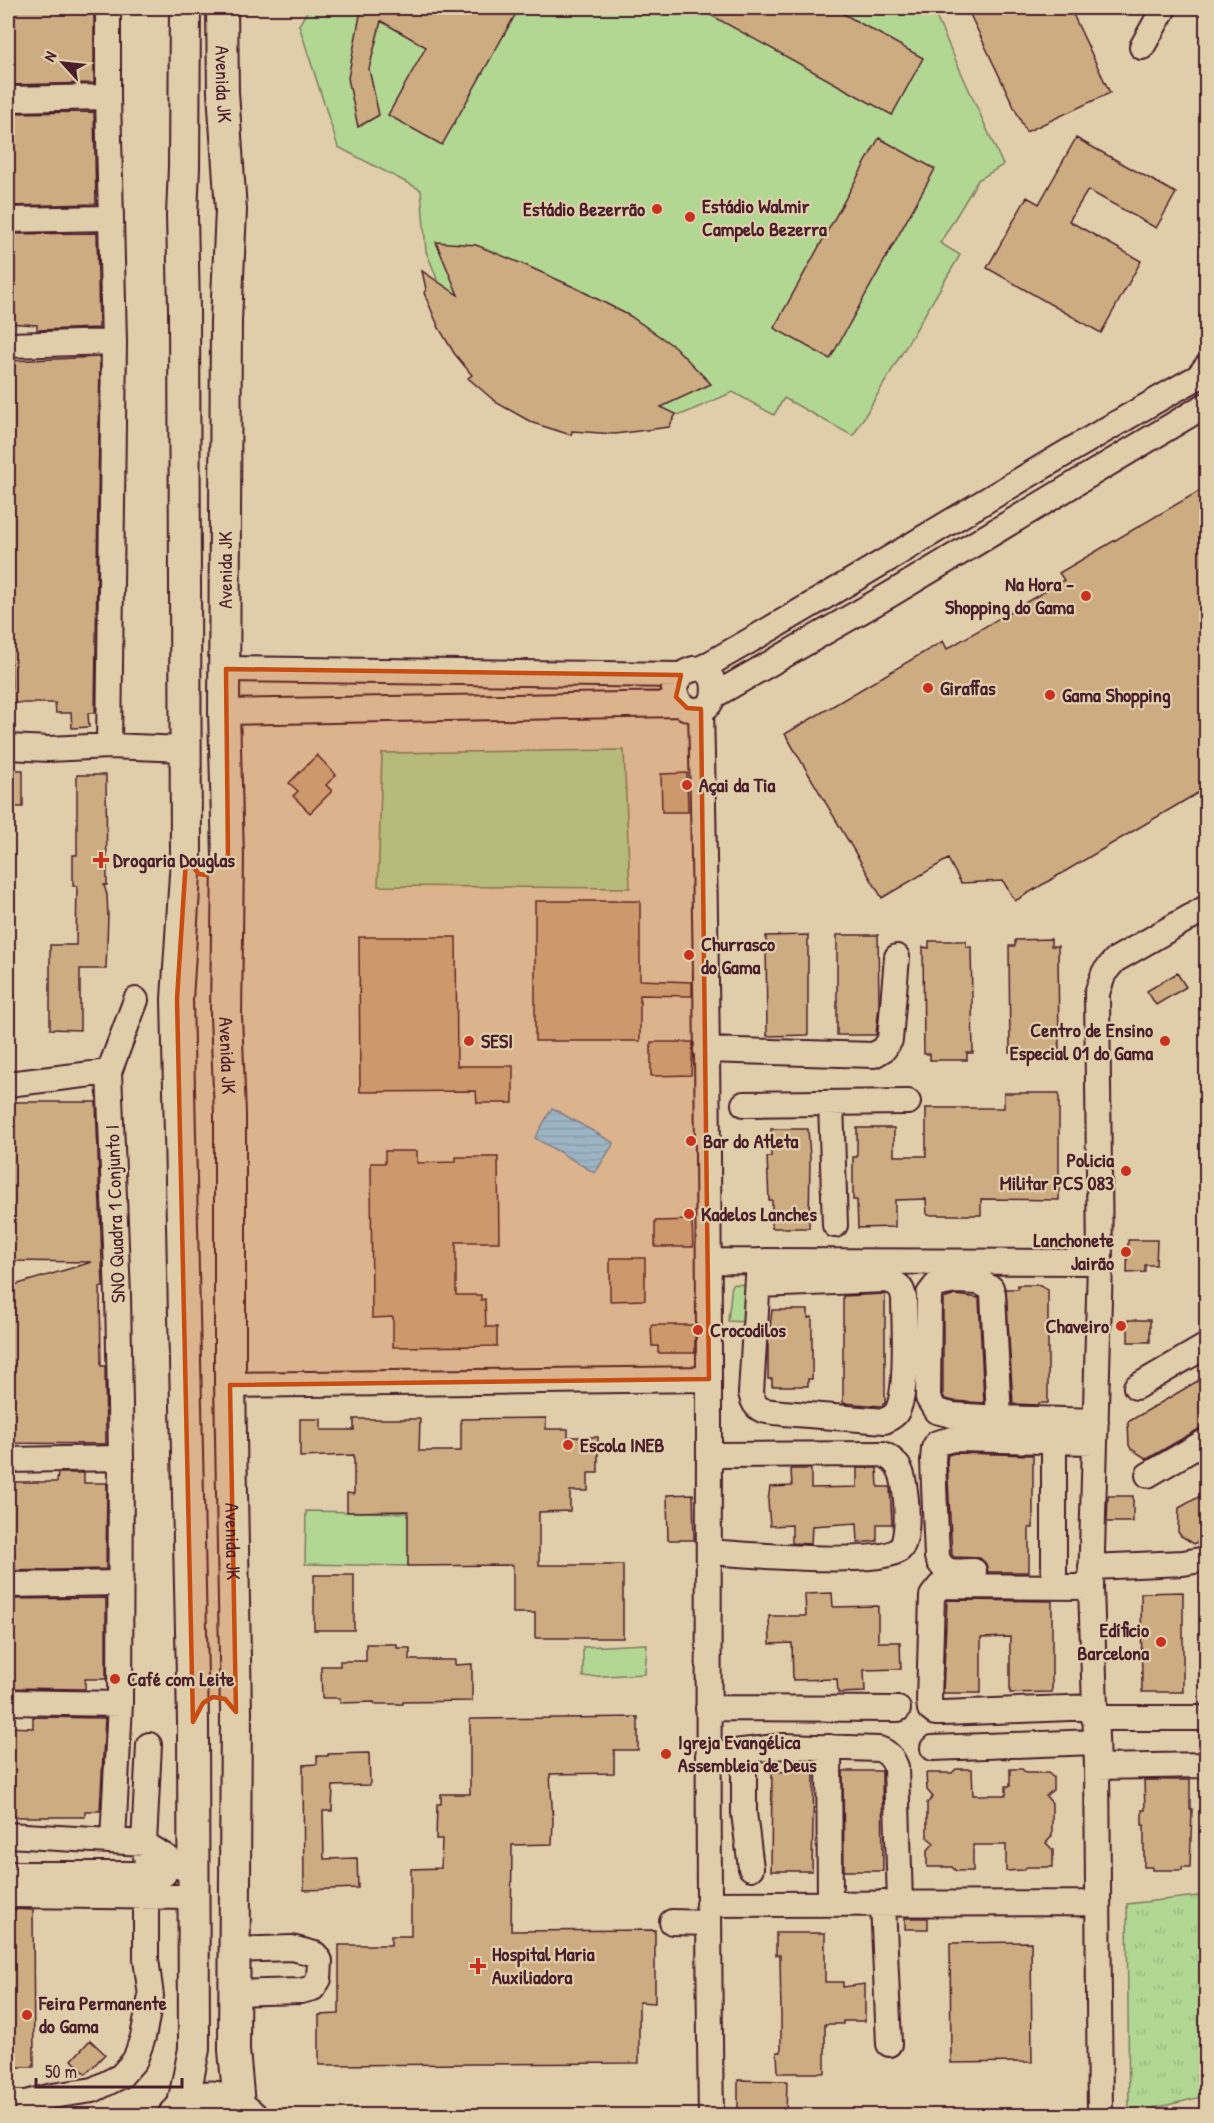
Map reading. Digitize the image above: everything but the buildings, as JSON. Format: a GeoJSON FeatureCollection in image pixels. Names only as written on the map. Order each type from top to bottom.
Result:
{"type":"FeatureCollection","features":[{"type":"Feature","properties":{"kind":"main road","name":"Avenida JK"},"geometry":{"type":"LineString","coordinates":[[178,2110],[194,2049],[193,1722],[177,999],[186,859],[182,215],[185,8]]}},
{"type":"Feature","properties":{"kind":"main road","name":"Avenida JK"},"geometry":{"type":"LineString","coordinates":[[222,8],[223,92],[231,210],[225,467],[226,669],[224,712],[228,856],[226,1016],[230,1114],[230,1385],[236,1712],[234,2050],[245,2110]]}},
{"type":"Feature","properties":{"kind":"main road"},"geometry":{"type":"LineString","coordinates":[[182,215],[189,224],[203,227],[213,224],[231,210]]}},
{"type":"Feature","properties":{"kind":"main road"},"geometry":{"type":"LineString","coordinates":[[184,309],[190,298],[205,292],[215,294],[228,307]]}},
{"type":"Feature","properties":{"kind":"main road"},"geometry":{"type":"LineString","coordinates":[[186,859],[199,874],[206,875],[213,874],[228,856]]}},
{"type":"Feature","properties":{"kind":"main road"},"geometry":{"type":"LineString","coordinates":[[193,1722],[203,1703],[213,1697],[219,1696],[225,1699],[236,1712]]}},
{"type":"Feature","properties":{"kind":"main road"},"geometry":{"type":"LineString","coordinates":[[178,2110],[195,2098],[210,2096],[225,2097],[245,2110]]}},
{"type":"Feature","properties":{"kind":"street"},"geometry":{"type":"LineString","coordinates":[[108,8],[114,342],[109,746]]}},
{"type":"Feature","properties":{"kind":"street"},"geometry":{"type":"LineString","coordinates":[[1142,47],[1164,8]]}},
{"type":"Feature","properties":{"kind":"street"},"geometry":{"type":"LineString","coordinates":[[8,99],[108,98]]}},
{"type":"Feature","properties":{"kind":"street"},"geometry":{"type":"LineString","coordinates":[[8,220],[111,218]]}},
{"type":"Feature","properties":{"kind":"street"},"geometry":{"type":"LineString","coordinates":[[8,345],[114,342]]}},
{"type":"Feature","properties":{"kind":"street"},"geometry":{"type":"LineString","coordinates":[[699,702],[674,689],[676,681],[773,629],[1064,454],[1204,380]]}},
{"type":"Feature","properties":{"kind":"street"},"geometry":{"type":"LineString","coordinates":[[224,712],[699,702],[932,570],[1206,405]]}},
{"type":"Feature","properties":{"kind":"street"},"geometry":{"type":"LineString","coordinates":[[226,669],[522,672],[588,675],[691,672],[708,673],[713,679],[699,702],[708,1261],[708,1913],[711,2115]]}},
{"type":"Feature","properties":{"kind":"street"},"geometry":{"type":"LineString","coordinates":[[306,671],[308,710]]}},
{"type":"Feature","properties":{"kind":"street"},"geometry":{"type":"LineString","coordinates":[[8,747],[49,749],[109,746],[184,749]]}},
{"type":"Feature","properties":{"kind":"street"},"geometry":{"type":"LineString","coordinates":[[1100,2115],[1097,1767],[1091,1575],[1100,1262],[1097,993],[1104,973],[1115,960],[1206,908]]}},
{"type":"Feature","properties":{"kind":"street"},"geometry":{"type":"LineString","coordinates":[[706,1050],[874,1055],[884,1049],[890,1040],[897,957]]}},
{"type":"Feature","properties":{"kind":"street"},"geometry":{"type":"LineString","coordinates":[[8,1084],[109,1072],[136,1000]]}},
{"type":"Feature","properties":{"kind":"street","name":"SNO Quadra 1 Conjunto I"},"geometry":{"type":"LineString","coordinates":[[109,1072],[118,1296],[121,1458],[120,1704],[112,1840]]}},
{"type":"Feature","properties":{"kind":"street"},"geometry":{"type":"LineString","coordinates":[[744,1104],[908,1102]]}},
{"type":"Feature","properties":{"kind":"street"},"geometry":{"type":"LineString","coordinates":[[831,1103],[835,1225]]}},
{"type":"Feature","properties":{"kind":"street"},"geometry":{"type":"LineString","coordinates":[[708,1261],[758,1273],[886,1280],[897,1283],[902,1289],[904,1298],[904,1363],[901,1401],[893,1417],[885,1420],[783,1413],[758,1408],[753,1403],[751,1393],[758,1273]]}},
{"type":"Feature","properties":{"kind":"street"},"geometry":{"type":"LineString","coordinates":[[758,1273],[1100,1262]]}},
{"type":"Feature","properties":{"kind":"street"},"geometry":{"type":"LineString","coordinates":[[999,1418],[994,1302],[991,1288],[979,1282],[955,1281],[936,1284],[930,1294],[928,1304],[927,1398],[936,1411],[952,1415],[999,1418],[1095,1431]]}},
{"type":"Feature","properties":{"kind":"street"},"geometry":{"type":"LineString","coordinates":[[1136,1387],[1206,1346]]}},
{"type":"Feature","properties":{"kind":"street"},"geometry":{"type":"LineString","coordinates":[[230,1385],[709,1379]]}},
{"type":"Feature","properties":{"kind":"street"},"geometry":{"type":"LineString","coordinates":[[1091,1575],[1054,1572],[950,1571],[941,1568],[937,1557],[933,1461],[934,1448],[937,1443],[953,1439],[1054,1441],[1095,1431]]}},
{"type":"Feature","properties":{"kind":"street"},"geometry":{"type":"LineString","coordinates":[[1054,1441],[1054,1572]]}},
{"type":"Feature","properties":{"kind":"street"},"geometry":{"type":"LineString","coordinates":[[1148,1475],[1206,1441]]}},
{"type":"Feature","properties":{"kind":"street"},"geometry":{"type":"LineString","coordinates":[[709,1455],[883,1454],[892,1458],[901,1469],[906,1502],[905,1542],[901,1548],[886,1556],[805,1558],[709,1552]]}},
{"type":"Feature","properties":{"kind":"street"},"geometry":{"type":"LineString","coordinates":[[8,1460],[121,1458]]}},
{"type":"Feature","properties":{"kind":"street"},"geometry":{"type":"LineString","coordinates":[[1206,1559],[1091,1575],[940,1586],[932,1596],[929,1701],[930,1709],[935,1713],[1094,1712],[1206,1718]]}},
{"type":"Feature","properties":{"kind":"street"},"geometry":{"type":"LineString","coordinates":[[8,1585],[121,1583]]}},
{"type":"Feature","properties":{"kind":"street"},"geometry":{"type":"LineString","coordinates":[[8,1702],[120,1704]]}},
{"type":"Feature","properties":{"kind":"street"},"geometry":{"type":"LineString","coordinates":[[708,1708],[898,1709]]}},
{"type":"Feature","properties":{"kind":"street"},"geometry":{"type":"LineString","coordinates":[[933,1748],[1095,1742]]}},
{"type":"Feature","properties":{"kind":"street"},"geometry":{"type":"LineString","coordinates":[[8,2103],[26,2103],[52,2096],[93,2090],[121,2076],[135,2060],[143,2037],[151,1996],[146,1959],[147,1886],[144,1843],[149,1745]]}},
{"type":"Feature","properties":{"kind":"street"},"geometry":{"type":"LineString","coordinates":[[708,1755],[784,1746],[829,1747],[879,1749],[894,1760],[896,1767],[889,2044]]}},
{"type":"Feature","properties":{"kind":"street"},"geometry":{"type":"LineString","coordinates":[[829,1747],[830,1904]]}},
{"type":"Feature","properties":{"kind":"street"},"geometry":{"type":"LineString","coordinates":[[742,1751],[744,1813],[751,1868]]}},
{"type":"Feature","properties":{"kind":"street"},"geometry":{"type":"LineString","coordinates":[[1097,1767],[1206,1765]]}},
{"type":"Feature","properties":{"kind":"street"},"geometry":{"type":"LineString","coordinates":[[8,1835],[144,1843],[194,1886]]}},
{"type":"Feature","properties":{"kind":"street"},"geometry":{"type":"LineString","coordinates":[[8,1874],[147,1886]]}},
{"type":"Feature","properties":{"kind":"street"},"geometry":{"type":"LineString","coordinates":[[8,1895],[147,1886],[194,1886]]}},
{"type":"Feature","properties":{"kind":"street"},"geometry":{"type":"LineString","coordinates":[[672,1922],[708,1913],[830,1904],[1098,1903]]}},
{"type":"Feature","properties":{"kind":"street"},"geometry":{"type":"LineString","coordinates":[[234,1950],[292,1948],[315,1954],[320,1961],[320,1979],[313,1988],[301,1991],[234,1993]]}},
{"type":"Feature","properties":{"kind":"highlighted area"},"geometry":{"type":"Polygon","coordinates":[[[226,669],[681,675],[676,697],[687,708],[701,709],[709,1379],[230,1385],[236,1712],[225,1699],[213,1697],[203,1703],[193,1722],[177,999],[186,859],[199,874],[206,875],[228,856],[226,669]]]}},
{"type":"Feature","properties":{"kind":"green space","name":"Estádio Walmir Campelo Bezerra"},"geometry":{"type":"Polygon","coordinates":[[[309,8],[929,8],[933,10],[1003,165],[978,180],[940,243],[960,255],[853,436],[784,398],[774,415],[733,392],[683,414],[639,418],[444,296],[426,251],[421,190],[338,147],[299,25],[309,8]]]}},
{"type":"Feature","properties":{"kind":"green space"},"geometry":{"type":"Polygon","coordinates":[[[624,750],[630,888],[378,886],[382,753],[624,750]]]}},
{"type":"Feature","properties":{"kind":"green space"},"geometry":{"type":"Polygon","coordinates":[[[732,1284],[749,1285],[746,1322],[728,1321],[732,1284]]]}},
{"type":"Feature","properties":{"kind":"green space"},"geometry":{"type":"Polygon","coordinates":[[[306,1511],[410,1513],[409,1566],[305,1564],[306,1511]]]}},
{"type":"Feature","properties":{"kind":"green space"},"geometry":{"type":"Polygon","coordinates":[[[647,1644],[645,1674],[583,1677],[583,1647],[647,1644]]]}},
{"type":"Feature","properties":{"kind":"green space"},"geometry":{"type":"Polygon","coordinates":[[[1206,1895],[1206,2096],[1129,2114],[1127,1904],[1206,1895]]]}},
{"type":"Feature","properties":{"kind":"water"},"geometry":{"type":"Polygon","coordinates":[[[552,1108],[614,1143],[595,1173],[535,1138],[552,1108]]]}},
{"type":"Feature","properties":{"kind":"place","name":"Estádio Bezerrão"},"geometry":{"type":"Point","coordinates":[657,209]}},
{"type":"Feature","properties":{"kind":"place","name":"Estádio Walmir Campelo Bezerra"},"geometry":{"type":"Point","coordinates":[690,217]}},
{"type":"Feature","properties":{"kind":"place","name":"Na Hora - Shopping do Gama"},"geometry":{"type":"Point","coordinates":[1086,596]}},
{"type":"Feature","properties":{"kind":"place","name":"Giraffas"},"geometry":{"type":"Point","coordinates":[928,688]}},
{"type":"Feature","properties":{"kind":"place","name":"Gama Shopping"},"geometry":{"type":"Point","coordinates":[1050,695]}},
{"type":"Feature","properties":{"kind":"place","name":"Açai da Tia"},"geometry":{"type":"Point","coordinates":[687,785]}},
{"type":"Feature","properties":{"kind":"place","name":"Drogaria Douglas"},"geometry":{"type":"Point","coordinates":[101,860]}},
{"type":"Feature","properties":{"kind":"place","name":"Churrasco do Gama"},"geometry":{"type":"Point","coordinates":[689,955]}},
{"type":"Feature","properties":{"kind":"place","name":"SESI"},"geometry":{"type":"Point","coordinates":[469,1041]}},
{"type":"Feature","properties":{"kind":"place","name":"Centro de Ensino Especial 01 do Gama"},"geometry":{"type":"Point","coordinates":[1165,1041]}},
{"type":"Feature","properties":{"kind":"place","name":"Bar do Atleta"},"geometry":{"type":"Point","coordinates":[691,1141]}},
{"type":"Feature","properties":{"kind":"place","name":"Policia Militar PCS 083"},"geometry":{"type":"Point","coordinates":[1126,1171]}},
{"type":"Feature","properties":{"kind":"place","name":"Kadelos Lanches"},"geometry":{"type":"Point","coordinates":[689,1214]}},
{"type":"Feature","properties":{"kind":"place","name":"Lanchonete Jairão"},"geometry":{"type":"Point","coordinates":[1126,1252]}},
{"type":"Feature","properties":{"kind":"place","name":"Chaveiro"},"geometry":{"type":"Point","coordinates":[1121,1326]}},
{"type":"Feature","properties":{"kind":"place","name":"Crocodilos"},"geometry":{"type":"Point","coordinates":[698,1330]}},
{"type":"Feature","properties":{"kind":"place","name":"Escola INEB"},"geometry":{"type":"Point","coordinates":[568,1445]}},
{"type":"Feature","properties":{"kind":"place","name":"Edíficio Barcelona"},"geometry":{"type":"Point","coordinates":[1161,1642]}},
{"type":"Feature","properties":{"kind":"place","name":"Café com Leite"},"geometry":{"type":"Point","coordinates":[115,1679]}},
{"type":"Feature","properties":{"kind":"place","name":"Igreja Evangélica Assembleia de Deus"},"geometry":{"type":"Point","coordinates":[666,1754]}},
{"type":"Feature","properties":{"kind":"place","name":"Hospital Maria Auxiliadora"},"geometry":{"type":"Point","coordinates":[478,1966]}},
{"type":"Feature","properties":{"kind":"place","name":"Feira Permanente do Gama"},"geometry":{"type":"Point","coordinates":[27,2015]}}]}
